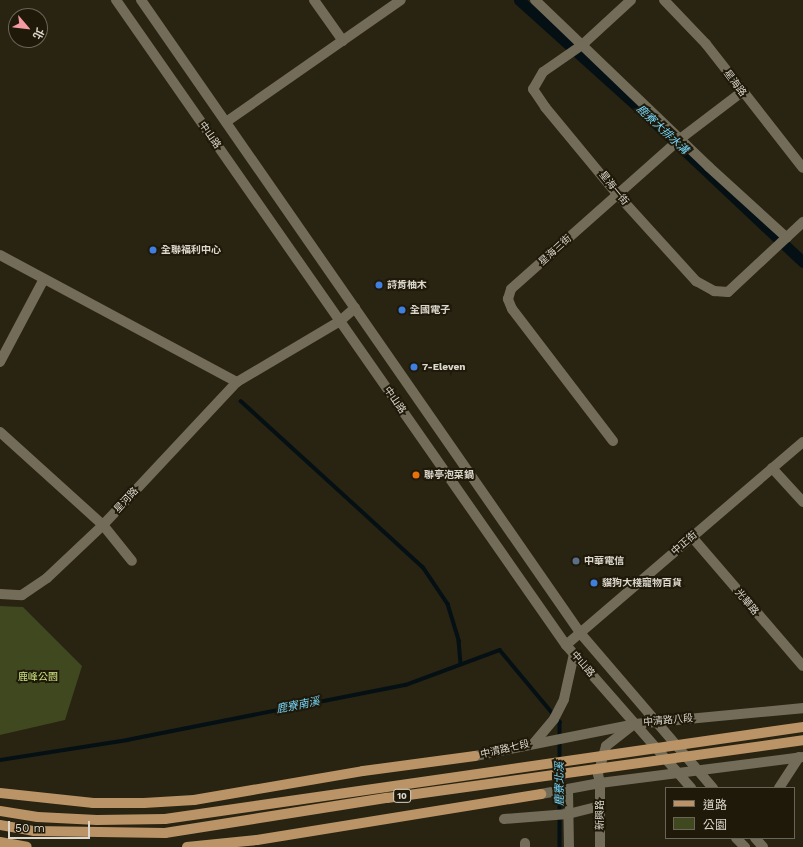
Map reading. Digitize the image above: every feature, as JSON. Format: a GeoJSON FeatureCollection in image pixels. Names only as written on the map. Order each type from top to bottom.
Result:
{"type":"FeatureCollection","features":[{"type":"Feature","properties":{"kind":"main road","name":"10"},"geometry":{"type":"LineString","coordinates":[[0,811],[38,817],[97,820],[165,819],[803,726]]}},
{"type":"Feature","properties":{"kind":"main road","name":"10"},"geometry":{"type":"LineString","coordinates":[[0,825],[49,832],[166,833],[387,798],[803,740]]}},
{"type":"Feature","properties":{"kind":"main road"},"geometry":{"type":"LineString","coordinates":[[0,793],[85,803],[144,804],[194,800],[377,769],[475,756]]}},
{"type":"Feature","properties":{"kind":"main road"},"geometry":{"type":"LineString","coordinates":[[188,847],[256,840],[541,794]]}},
{"type":"Feature","properties":{"kind":"main road"},"geometry":{"type":"LineString","coordinates":[[0,842],[27,847]]}},
{"type":"Feature","properties":{"kind":"street","name":"中山路"},"geometry":{"type":"LineString","coordinates":[[116,0],[566,645],[689,787]]}},
{"type":"Feature","properties":{"kind":"street","name":"中山路"},"geometry":{"type":"LineString","coordinates":[[141,0],[582,634],[712,787]]}},
{"type":"Feature","properties":{"kind":"street"},"geometry":{"type":"LineString","coordinates":[[314,0],[342,41]]}},
{"type":"Feature","properties":{"kind":"street"},"geometry":{"type":"LineString","coordinates":[[226,122],[401,0]]}},
{"type":"Feature","properties":{"kind":"street"},"geometry":{"type":"LineString","coordinates":[[536,0],[680,139],[787,238]]}},
{"type":"Feature","properties":{"kind":"street","name":"星海一街"},"geometry":{"type":"LineString","coordinates":[[631,0],[582,45],[543,72],[533,89],[545,107],[617,194],[696,281],[714,291],[728,292],[803,222]]}},
{"type":"Feature","properties":{"kind":"street","name":"星海路"},"geometry":{"type":"LineString","coordinates":[[664,0],[706,44],[742,92],[803,168]]}},
{"type":"Feature","properties":{"kind":"street","name":"星海三街"},"geometry":{"type":"LineString","coordinates":[[613,441],[512,309],[508,300],[511,289],[680,139],[742,92]]}},
{"type":"Feature","properties":{"kind":"street"},"geometry":{"type":"LineString","coordinates":[[0,255],[237,382]]}},
{"type":"Feature","properties":{"kind":"street"},"geometry":{"type":"LineString","coordinates":[[0,362],[44,279]]}},
{"type":"Feature","properties":{"kind":"street","name":"星河路"},"geometry":{"type":"LineString","coordinates":[[0,594],[22,595],[47,578],[103,525],[237,382],[340,321],[355,308]]}},
{"type":"Feature","properties":{"kind":"street"},"geometry":{"type":"LineString","coordinates":[[0,432],[103,525],[132,561]]}},
{"type":"Feature","properties":{"kind":"street","name":"中正街"},"geometry":{"type":"LineString","coordinates":[[566,645],[582,634],[803,442]]}},
{"type":"Feature","properties":{"kind":"street"},"geometry":{"type":"LineString","coordinates":[[772,468],[803,502]]}},
{"type":"Feature","properties":{"kind":"street","name":"光華路"},"geometry":{"type":"LineString","coordinates":[[692,537],[803,666]]}},
{"type":"Feature","properties":{"kind":"street"},"geometry":{"type":"LineString","coordinates":[[534,743],[554,719],[564,699],[574,654]]}},
{"type":"Feature","properties":{"kind":"street","name":"中清路八段"},"geometry":{"type":"LineString","coordinates":[[534,743],[657,721],[803,708]]}},
{"type":"Feature","properties":{"kind":"street","name":"新興路"},"geometry":{"type":"LineString","coordinates":[[600,847],[600,783],[598,774],[606,746],[635,724]]}},
{"type":"Feature","properties":{"kind":"street","name":"中清路七段"},"geometry":{"type":"LineString","coordinates":[[475,756],[534,743]]}},
{"type":"Feature","properties":{"kind":"street"},"geometry":{"type":"LineString","coordinates":[[541,794],[568,791],[600,783],[801,757]]}},
{"type":"Feature","properties":{"kind":"street"},"geometry":{"type":"LineString","coordinates":[[780,787],[801,757]]}},
{"type":"Feature","properties":{"kind":"street"},"geometry":{"type":"LineString","coordinates":[[568,791],[569,847]]}},
{"type":"Feature","properties":{"kind":"street"},"geometry":{"type":"LineString","coordinates":[[504,819],[568,814],[600,806]]}},
{"type":"Feature","properties":{"kind":"street"},"geometry":{"type":"LineString","coordinates":[[737,839],[745,847]]}},
{"type":"Feature","properties":{"kind":"street"},"geometry":{"type":"LineString","coordinates":[[756,839],[764,847]]}},
{"type":"Feature","properties":{"kind":"green space","name":"鹿峰公園"},"geometry":{"type":"Polygon","coordinates":[[[0,606],[23,607],[82,666],[65,720],[0,735],[0,606]]]}},
{"type":"Feature","properties":{"kind":"waterway","name":"鹿寮大排水溝"},"geometry":{"type":"LineString","coordinates":[[519,0],[648,116],[803,262]]}},
{"type":"Feature","properties":{"kind":"waterway"},"geometry":{"type":"LineString","coordinates":[[241,401],[423,567],[448,604],[459,641],[461,664]]}},
{"type":"Feature","properties":{"kind":"waterway","name":"鹿寮南溪"},"geometry":{"type":"LineString","coordinates":[[0,760],[127,740],[406,685],[500,650],[560,722],[560,847]]}},
{"type":"Feature","properties":{"kind":"place","name":"全聯福利中心"},"geometry":{"type":"Point","coordinates":[153,250]}},
{"type":"Feature","properties":{"kind":"place","name":"詩肯柚木"},"geometry":{"type":"Point","coordinates":[379,285]}},
{"type":"Feature","properties":{"kind":"place","name":"全國電子"},"geometry":{"type":"Point","coordinates":[402,310]}},
{"type":"Feature","properties":{"kind":"place","name":"7-Eleven"},"geometry":{"type":"Point","coordinates":[414,367]}},
{"type":"Feature","properties":{"kind":"place","name":"聯亭泡菜鍋"},"geometry":{"type":"Point","coordinates":[416,475]}},
{"type":"Feature","properties":{"kind":"place","name":"中華電信"},"geometry":{"type":"Point","coordinates":[576,561]}},
{"type":"Feature","properties":{"kind":"place","name":"貓狗大棧寵物百貨"},"geometry":{"type":"Point","coordinates":[594,583]}},
{"type":"Feature","properties":{"kind":"water label","name":"鹿寮北溪"},"geometry":{"type":"Point","coordinates":[560,784]}}]}
